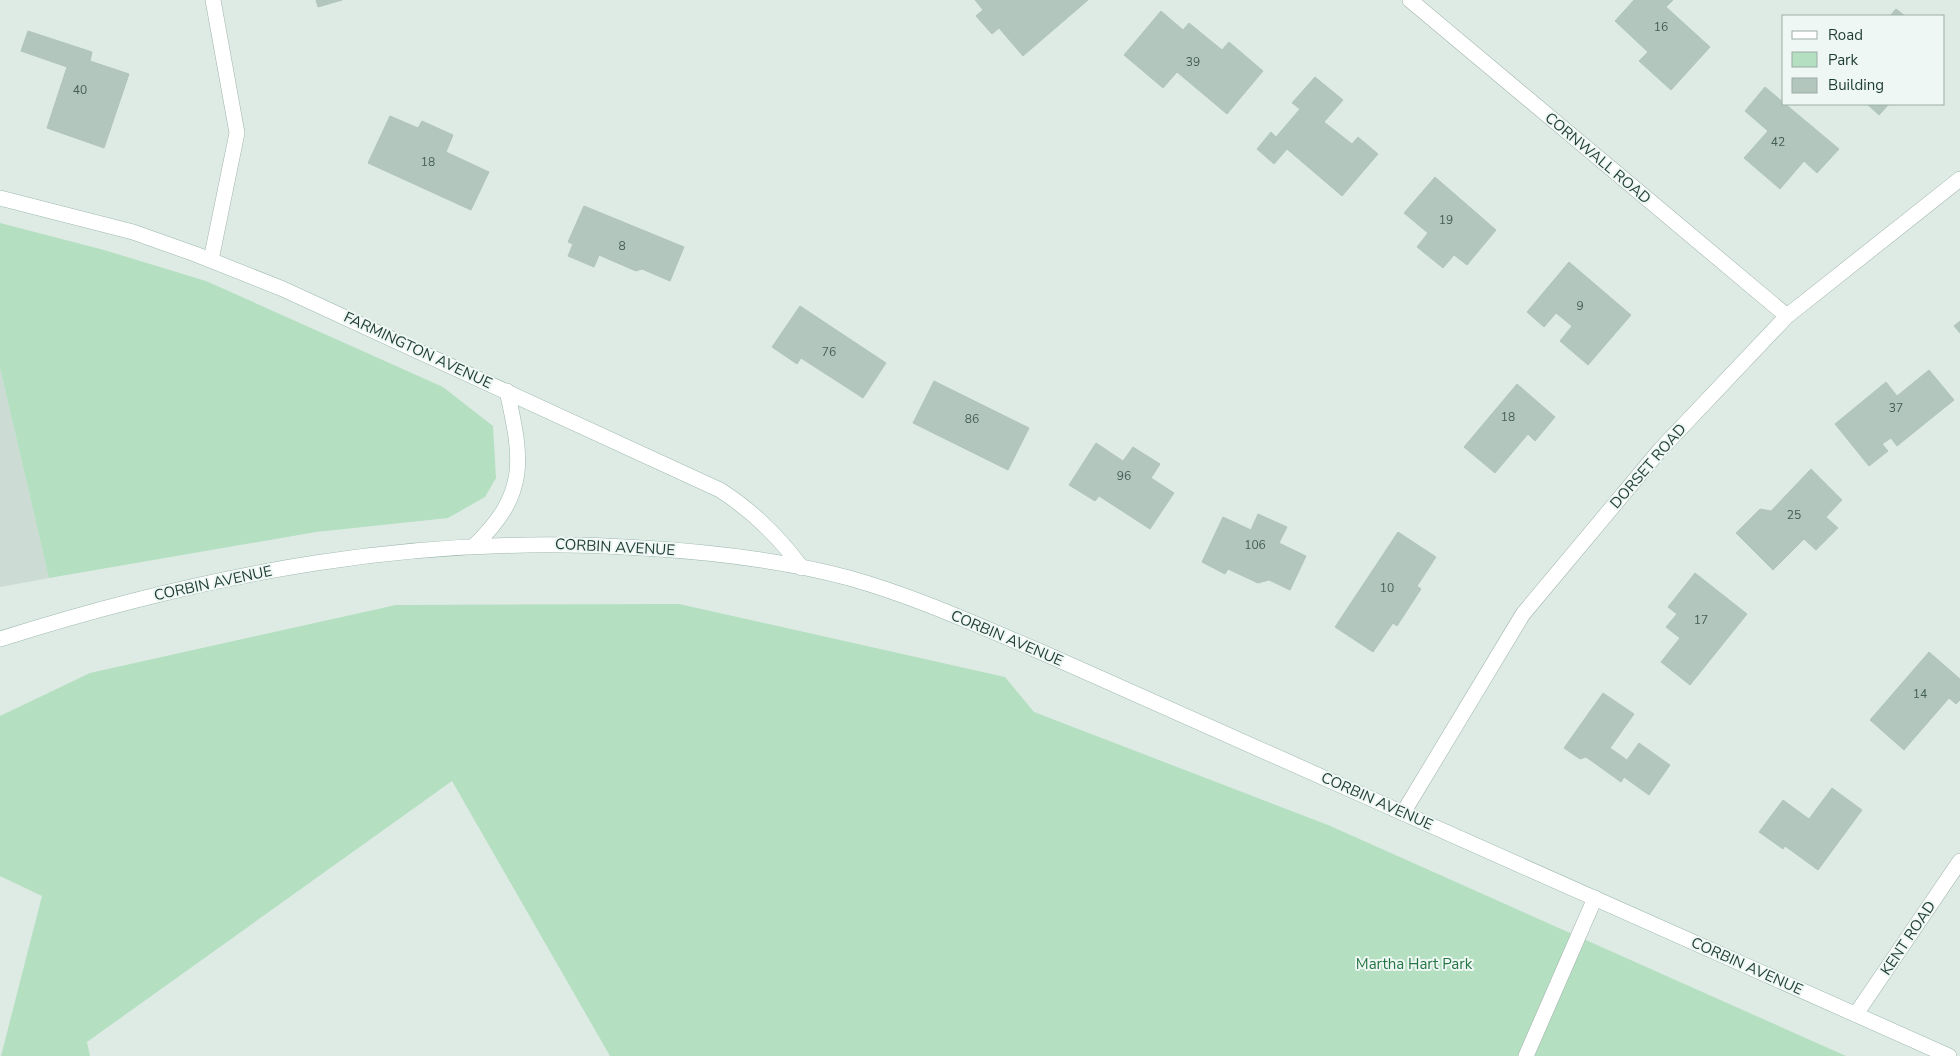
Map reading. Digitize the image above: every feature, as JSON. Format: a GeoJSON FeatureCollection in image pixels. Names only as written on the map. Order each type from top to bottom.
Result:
{"type":"FeatureCollection","features":[{"type":"Feature","properties":{"kind":"main road"},"geometry":{"type":"LineString","coordinates":[[211,260],[237,133],[213,0]]}},
{"type":"Feature","properties":{"kind":"main road","name":"CORNWALL ROAD"},"geometry":{"type":"LineString","coordinates":[[1410,0],[1787,316]]}},
{"type":"Feature","properties":{"kind":"main road","name":"DORSET ROAD"},"geometry":{"type":"LineString","coordinates":[[1403,813],[1523,614],[1660,450],[1787,316],[1960,179]]}},
{"type":"Feature","properties":{"kind":"main road","name":"FARMINGTON AVENUE"},"geometry":{"type":"LineString","coordinates":[[0,198],[112,226],[211,260],[328,308],[720,490],[762,521],[802,568]]}},
{"type":"Feature","properties":{"kind":"main road"},"geometry":{"type":"LineString","coordinates":[[474,546],[498,519],[507,505],[515,482],[518,466],[518,444],[507,391]]}},
{"type":"Feature","properties":{"kind":"main road","name":"CORBIN AVENUE"},"geometry":{"type":"LineString","coordinates":[[0,639],[146,598],[279,568],[384,553],[474,546],[572,544],[662,549],[750,558],[802,568],[874,586],[968,621],[1949,1056]]}},
{"type":"Feature","properties":{"kind":"main road","name":"KENT ROAD"},"geometry":{"type":"LineString","coordinates":[[1856,1014],[1960,861]]}},
{"type":"Feature","properties":{"kind":"main road"},"geometry":{"type":"LineString","coordinates":[[1526,1056],[1595,898]]}},
{"type":"Feature","properties":{"kind":"shaded area"},"geometry":{"type":"Polygon","coordinates":[[[0,368],[49,578],[0,587],[0,368]]]}},
{"type":"Feature","properties":{"kind":"green space"},"geometry":{"type":"Polygon","coordinates":[[[0,223],[104,250],[206,281],[443,387],[493,426],[496,478],[485,497],[448,518],[316,532],[49,578],[0,368],[0,223]]]}},
{"type":"Feature","properties":{"kind":"green space","name":"Martha Hart Park"},"geometry":{"type":"Polygon","coordinates":[[[679,604],[1005,677],[1034,712],[1328,825],[1846,1056],[610,1056],[452,781],[87,1042],[90,1056],[1,1056],[42,896],[0,876],[0,716],[90,673],[396,605],[679,604]]]}},
{"type":"Feature","properties":{"kind":"building"},"geometry":{"type":"Polygon","coordinates":[[[316,0],[342,0],[318,7],[316,0]]]}},
{"type":"Feature","properties":{"kind":"building"},"geometry":{"type":"Polygon","coordinates":[[[975,0],[1088,0],[1023,56],[999,28],[992,34],[976,16],[983,10],[975,0]]]}},
{"type":"Feature","properties":{"kind":"building"},"geometry":{"type":"Polygon","coordinates":[[[1634,0],[1673,0],[1666,7],[1710,47],[1671,90],[1639,61],[1648,52],[1615,21],[1634,0]]]}},
{"type":"Feature","properties":{"kind":"building"},"geometry":{"type":"Polygon","coordinates":[[[1896,9],[1904,15],[1891,15],[1896,9]]]}},
{"type":"Feature","properties":{"kind":"building"},"geometry":{"type":"Polygon","coordinates":[[[1161,11],[1183,30],[1189,23],[1222,50],[1229,42],[1263,71],[1227,114],[1177,72],[1163,88],[1124,55],[1161,11]]]}},
{"type":"Feature","properties":{"kind":"building"},"geometry":{"type":"Polygon","coordinates":[[[28,31],[92,52],[90,61],[129,74],[104,148],[47,128],[67,67],[21,51],[28,31]]]}},
{"type":"Feature","properties":{"kind":"building"},"geometry":{"type":"Polygon","coordinates":[[[1315,77],[1343,100],[1324,122],[1352,144],[1358,137],[1378,154],[1342,196],[1287,149],[1274,164],[1257,149],[1271,132],[1276,137],[1300,109],[1292,103],[1315,77]]]}},
{"type":"Feature","properties":{"kind":"building"},"geometry":{"type":"Polygon","coordinates":[[[1765,87],[1782,101],[1782,105],[1786,105],[1839,149],[1817,173],[1804,161],[1780,189],[1744,158],[1768,131],[1745,111],[1765,87]]]}},
{"type":"Feature","properties":{"kind":"building"},"geometry":{"type":"Polygon","coordinates":[[[1868,105],[1888,105],[1879,115],[1868,105]]]}},
{"type":"Feature","properties":{"kind":"building"},"geometry":{"type":"Polygon","coordinates":[[[390,116],[418,128],[422,121],[453,135],[446,152],[489,172],[471,210],[368,163],[390,116]]]}},
{"type":"Feature","properties":{"kind":"building"},"geometry":{"type":"Polygon","coordinates":[[[1435,177],[1496,230],[1467,265],[1454,255],[1443,268],[1417,247],[1428,233],[1404,213],[1435,177]]]}},
{"type":"Feature","properties":{"kind":"building"},"geometry":{"type":"Polygon","coordinates":[[[584,206],[684,247],[670,281],[642,269],[636,271],[599,255],[594,267],[568,256],[573,244],[568,242],[584,206]]]}},
{"type":"Feature","properties":{"kind":"building"},"geometry":{"type":"Polygon","coordinates":[[[1569,262],[1631,315],[1588,365],[1560,341],[1572,326],[1556,313],[1544,327],[1527,312],[1569,262]]]}},
{"type":"Feature","properties":{"kind":"building"},"geometry":{"type":"Polygon","coordinates":[[[800,306],[886,363],[863,398],[801,358],[797,364],[772,347],[800,306]]]}},
{"type":"Feature","properties":{"kind":"building"},"geometry":{"type":"Polygon","coordinates":[[[1960,321],[1960,333],[1954,326],[1960,321]]]}},
{"type":"Feature","properties":{"kind":"building"},"geometry":{"type":"Polygon","coordinates":[[[1929,370],[1954,400],[1897,446],[1891,438],[1882,444],[1888,451],[1869,466],[1835,424],[1886,382],[1897,396],[1929,370]]]}},
{"type":"Feature","properties":{"kind":"building"},"geometry":{"type":"Polygon","coordinates":[[[934,381],[1029,428],[1008,470],[913,423],[934,381]]]}},
{"type":"Feature","properties":{"kind":"building"},"geometry":{"type":"Polygon","coordinates":[[[1517,384],[1555,417],[1535,441],[1528,434],[1495,473],[1464,447],[1517,384]]]}},
{"type":"Feature","properties":{"kind":"building"},"geometry":{"type":"Polygon","coordinates":[[[1096,443],[1123,461],[1133,447],[1160,464],[1151,478],[1174,493],[1150,529],[1099,496],[1095,501],[1069,485],[1096,443]]]}},
{"type":"Feature","properties":{"kind":"building"},"geometry":{"type":"Polygon","coordinates":[[[1811,469],[1842,500],[1826,517],[1838,528],[1816,550],[1804,539],[1773,570],[1736,533],[1760,509],[1771,511],[1811,469]]]}},
{"type":"Feature","properties":{"kind":"building"},"geometry":{"type":"Polygon","coordinates":[[[1258,514],[1287,527],[1279,543],[1306,556],[1290,590],[1269,580],[1258,583],[1228,569],[1225,574],[1202,562],[1223,517],[1251,530],[1258,514]]]}},
{"type":"Feature","properties":{"kind":"building"},"geometry":{"type":"Polygon","coordinates":[[[1398,532],[1436,557],[1417,586],[1421,589],[1397,626],[1393,623],[1373,652],[1335,627],[1398,532]]]}},
{"type":"Feature","properties":{"kind":"building"},"geometry":{"type":"Polygon","coordinates":[[[1695,573],[1747,614],[1690,685],[1661,662],[1680,638],[1666,627],[1677,614],[1668,607],[1695,573]]]}},
{"type":"Feature","properties":{"kind":"building"},"geometry":{"type":"Polygon","coordinates":[[[1929,652],[1960,679],[1960,700],[1956,704],[1949,698],[1904,750],[1870,720],[1929,652]]]}},
{"type":"Feature","properties":{"kind":"building"},"geometry":{"type":"Polygon","coordinates":[[[1603,693],[1634,714],[1610,748],[1627,760],[1639,743],[1670,765],[1649,795],[1624,777],[1621,782],[1586,757],[1580,759],[1564,748],[1603,693]]]}},
{"type":"Feature","properties":{"kind":"building"},"geometry":{"type":"Polygon","coordinates":[[[1832,788],[1862,810],[1818,870],[1785,846],[1783,849],[1759,832],[1783,800],[1809,819],[1832,788]]]}}]}
